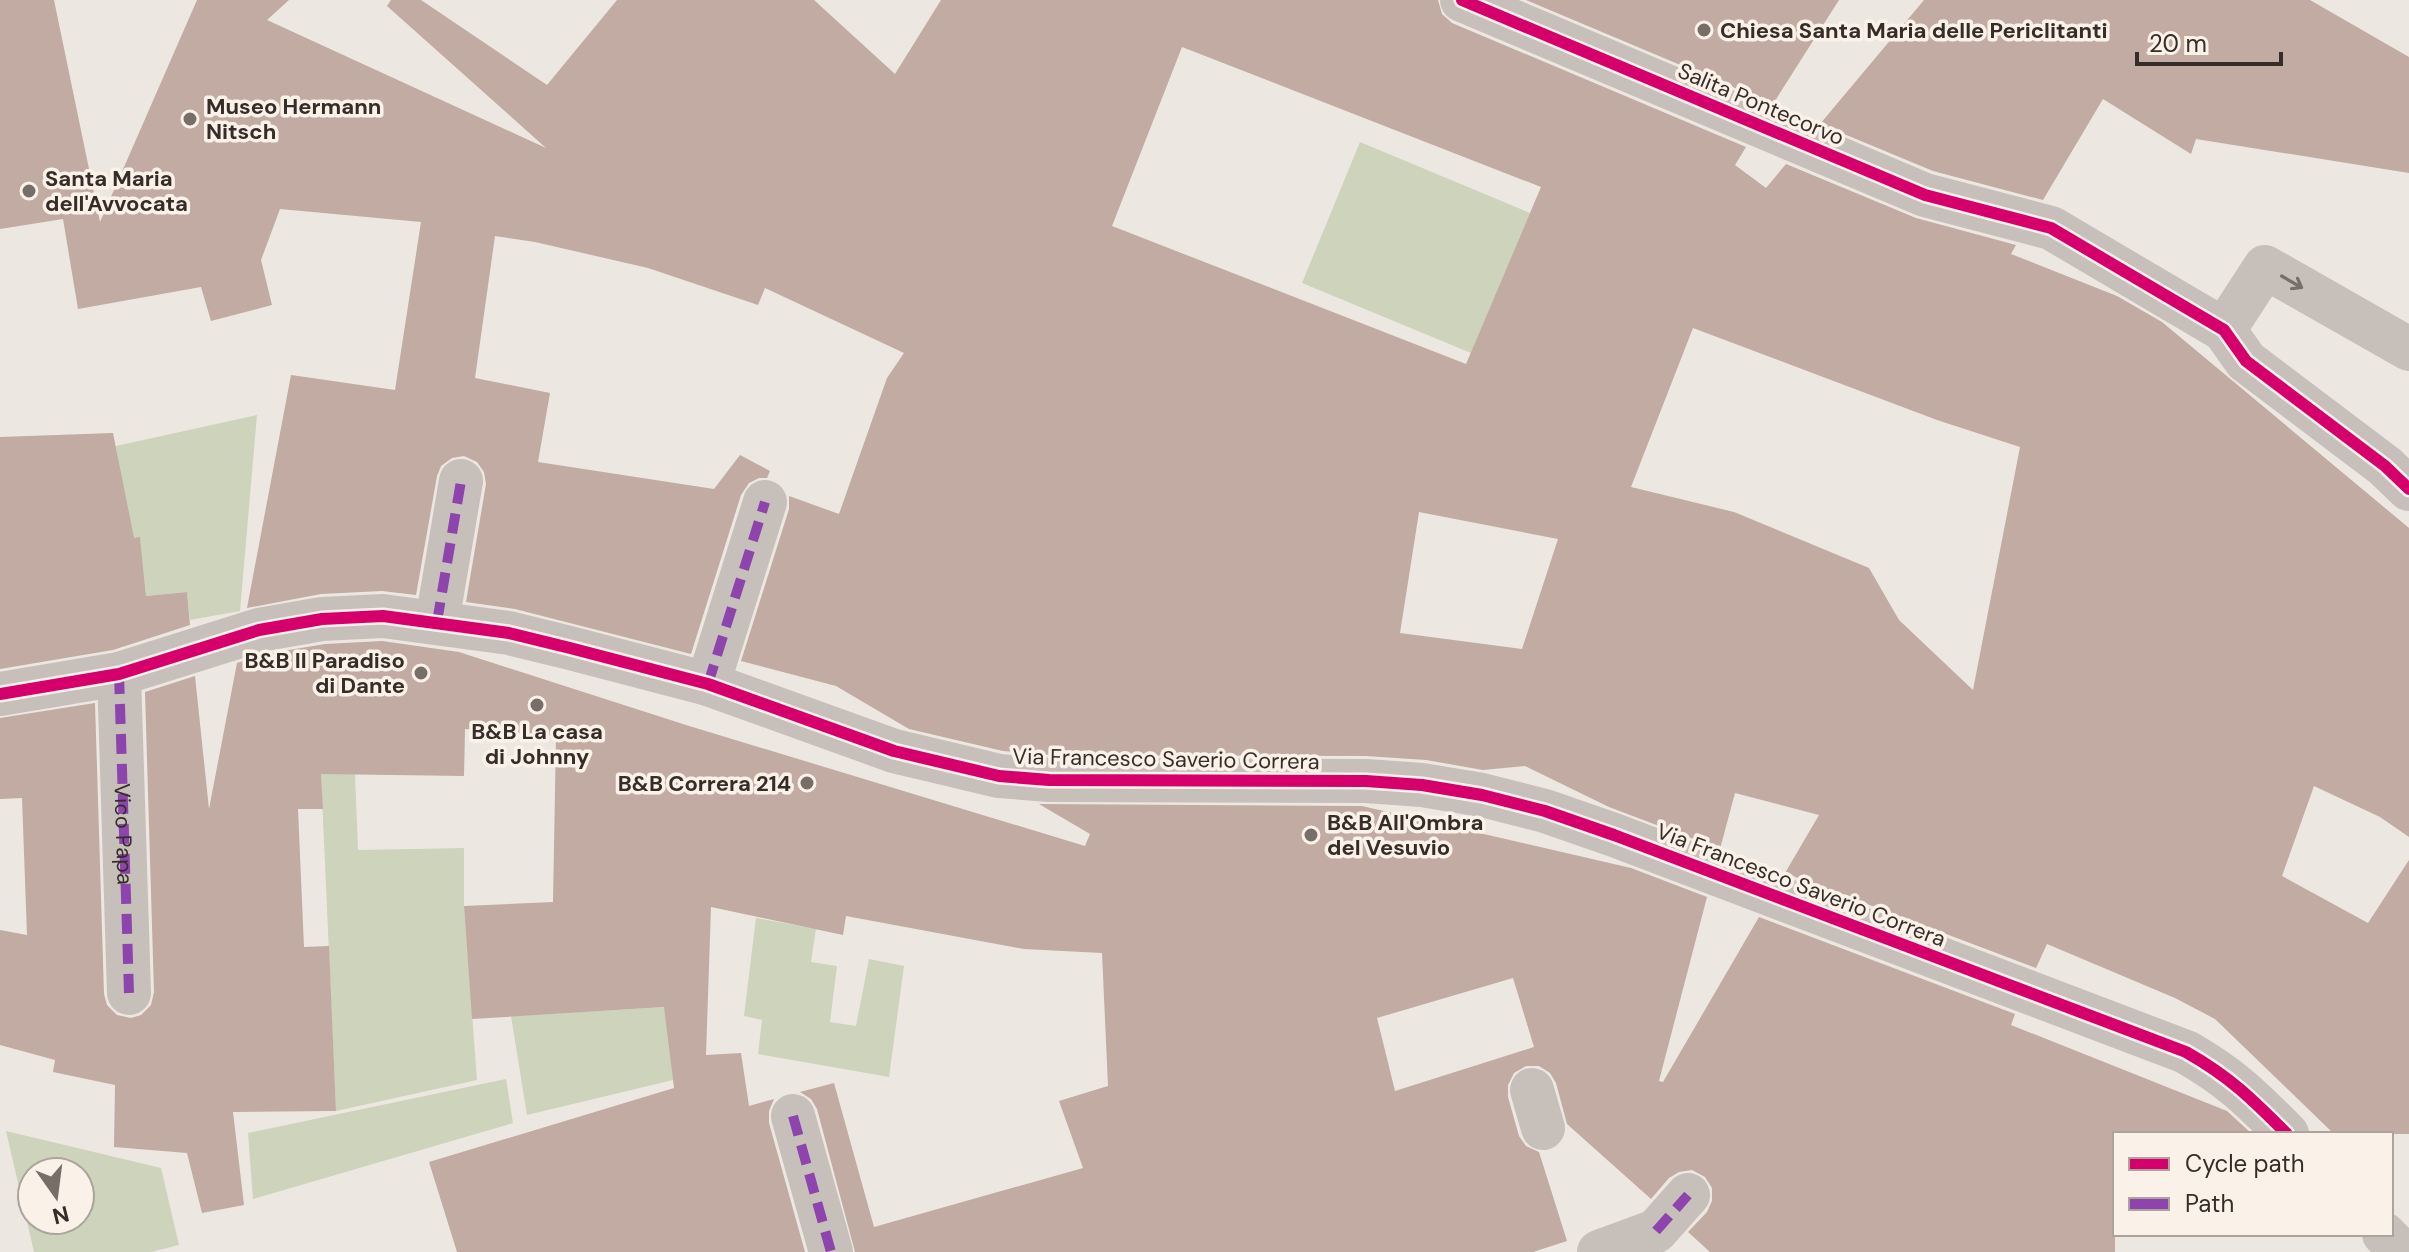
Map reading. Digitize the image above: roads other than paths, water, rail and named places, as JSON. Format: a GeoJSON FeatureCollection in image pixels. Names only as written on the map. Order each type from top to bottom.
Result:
{"type":"FeatureCollection","features":[{"type":"Feature","properties":{"kind":"street","name":"Salita Pontecorvo"},"geometry":{"type":"LineString","coordinates":[[1462,0],[1925,195],[2051,228],[2224,330]]}},
{"type":"Feature","properties":{"kind":"street"},"geometry":{"type":"LineString","coordinates":[[2409,349],[2265,267],[2224,330],[2246,361],[2385,466],[2409,489]]}},
{"type":"Feature","properties":{"kind":"street"},"geometry":{"type":"LineString","coordinates":[[437,622],[461,481]]}},
{"type":"Feature","properties":{"kind":"street"},"geometry":{"type":"LineString","coordinates":[[708,684],[765,502]]}},
{"type":"Feature","properties":{"kind":"street","name":"Via Francesco Saverio Correra"},"geometry":{"type":"LineString","coordinates":[[0,694],[119,674],[259,630],[322,619],[383,616],[509,633],[708,684],[894,751],[999,776],[1049,780],[1366,781],[1422,785],[1482,795],[1545,811],[2186,1052],[2222,1073],[2285,1132]]}},
{"type":"Feature","properties":{"kind":"street","name":"Vico Papa"},"geometry":{"type":"LineString","coordinates":[[119,674],[129,993]]}},
{"type":"Feature","properties":{"kind":"street"},"geometry":{"type":"LineString","coordinates":[[793,1116],[831,1252]]}},
{"type":"Feature","properties":{"kind":"street"},"geometry":{"type":"LineString","coordinates":[[1599,1252],[1668,1242],[1688,1195]]}},
{"type":"Feature","properties":{"kind":"street"},"geometry":{"type":"LineString","coordinates":[[2386,1236],[2402,1252]]}},
{"type":"Feature","properties":{"kind":"place","name":"Chiesa Santa Maria delle Periclitanti"},"geometry":{"type":"Point","coordinates":[1704,30]}},
{"type":"Feature","properties":{"kind":"place","name":"Museo Hermann Nitsch"},"geometry":{"type":"Point","coordinates":[190,119]}},
{"type":"Feature","properties":{"kind":"place","name":"Santa Maria dell'Avvocata"},"geometry":{"type":"Point","coordinates":[29,191]}},
{"type":"Feature","properties":{"kind":"place","name":"B&B Il Paradiso di Dante"},"geometry":{"type":"Point","coordinates":[421,673]}},
{"type":"Feature","properties":{"kind":"place","name":"B&B La casa di Johnny"},"geometry":{"type":"Point","coordinates":[537,705]}},
{"type":"Feature","properties":{"kind":"place","name":"B&B Correra 214"},"geometry":{"type":"Point","coordinates":[807,783]}},
{"type":"Feature","properties":{"kind":"place","name":"B&B All'Ombra del Vesuvio"},"geometry":{"type":"Point","coordinates":[1311,835]}}]}
